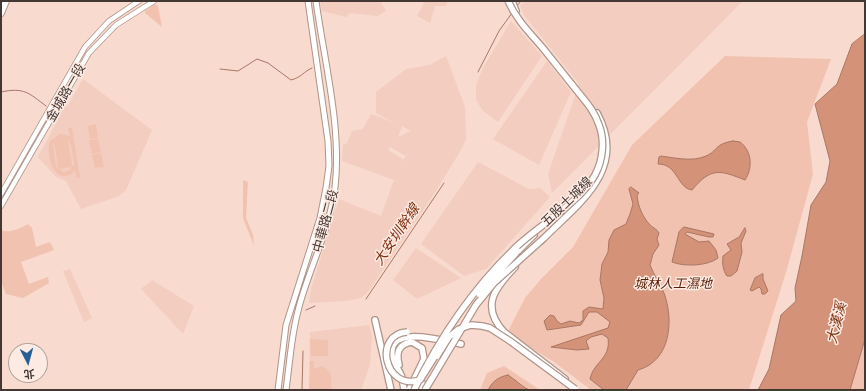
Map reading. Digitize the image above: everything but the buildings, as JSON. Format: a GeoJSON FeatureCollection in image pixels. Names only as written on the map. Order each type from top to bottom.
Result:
{"type":"FeatureCollection","features":[{"type":"Feature","properties":{"kind":"highway"},"geometry":{"type":"LineString","coordinates":[[1,12],[6,1]]}},
{"type":"Feature","properties":{"kind":"highway","name":"五股土城線"},"geometry":{"type":"LineString","coordinates":[[414,390],[428,362],[466,304],[514,249],[578,195],[595,175],[602,156],[602,134],[593,111],[518,19],[510,1]]}},
{"type":"Feature","properties":{"kind":"highway","name":"五股土城線"},"geometry":{"type":"LineString","coordinates":[[425,390],[476,305],[494,283],[544,238],[593,190],[604,164],[605,138],[602,124],[593,107],[520,18],[510,1]]}},
{"type":"Feature","properties":{"kind":"highway"},"geometry":{"type":"LineString","coordinates":[[436,340],[407,332],[399,333],[394,336],[388,345],[386,356],[392,373],[399,380],[407,383],[420,380],[471,302],[544,225]]}},
{"type":"Feature","properties":{"kind":"highway"},"geometry":{"type":"LineString","coordinates":[[544,238],[503,279],[495,290],[492,297],[493,315],[497,324],[504,332],[554,370],[575,389]]}},
{"type":"Feature","properties":{"kind":"highway"},"geometry":{"type":"LineString","coordinates":[[375,320],[391,390]]}},
{"type":"Feature","properties":{"kind":"highway"},"geometry":{"type":"LineString","coordinates":[[418,390],[449,337],[459,329],[476,325],[490,328],[498,333],[575,389]]}},
{"type":"Feature","properties":{"kind":"highway"},"geometry":{"type":"LineString","coordinates":[[401,375],[392,355],[392,349],[396,341],[413,336],[461,344]]}},
{"type":"Feature","properties":{"kind":"highway"},"geometry":{"type":"LineString","coordinates":[[404,390],[397,358],[398,352],[402,345],[412,342],[419,344],[424,354],[422,365],[409,390]]}},
{"type":"Feature","properties":{"kind":"main road","name":"金城路一段"},"geometry":{"type":"LineString","coordinates":[[1,194],[85,47],[109,21],[139,1]]}},
{"type":"Feature","properties":{"kind":"main road","name":"金城路一段"},"geometry":{"type":"LineString","coordinates":[[1,206],[89,52],[121,21],[154,1]]}},
{"type":"Feature","properties":{"kind":"main road","name":"中華路二段"},"geometry":{"type":"LineString","coordinates":[[278,390],[286,325],[320,218],[329,166],[328,141],[308,1]]}},
{"type":"Feature","properties":{"kind":"main road","name":"中華路二段"},"geometry":{"type":"LineString","coordinates":[[286,390],[293,334],[297,315],[328,220],[336,180],[336,136],[316,1]]}},
{"type":"Feature","properties":{"kind":"shaded area"},"geometry":{"type":"Polygon","coordinates":[[[320,1],[380,1],[386,11],[378,16],[350,13],[346,17],[322,11],[320,1]]]}},
{"type":"Feature","properties":{"kind":"shaded area"},"geometry":{"type":"Polygon","coordinates":[[[425,1],[448,1],[446,6],[435,6],[430,23],[417,16],[425,1]]]}},
{"type":"Feature","properties":{"kind":"shaded area"},"geometry":{"type":"Polygon","coordinates":[[[524,1],[743,1],[552,193],[548,174],[579,84],[524,15],[520,6],[524,1]]]}},
{"type":"Feature","properties":{"kind":"shaded area"},"geometry":{"type":"Polygon","coordinates":[[[511,21],[542,56],[498,122],[482,110],[476,99],[476,85],[483,68],[511,21]]]}},
{"type":"Feature","properties":{"kind":"shaded area"},"geometry":{"type":"Polygon","coordinates":[[[446,56],[465,107],[466,139],[462,148],[436,191],[368,292],[361,298],[346,301],[309,303],[311,289],[339,199],[381,216],[394,180],[342,161],[343,145],[347,143],[352,131],[363,129],[371,114],[395,123],[376,113],[376,92],[406,69],[430,65],[446,56]],[[402,126],[398,137],[411,131],[402,126]],[[391,145],[388,150],[403,159],[400,164],[406,156],[390,147],[391,145]]]}},
{"type":"Feature","properties":{"kind":"shaded area"},"geometry":{"type":"Polygon","coordinates":[[[547,61],[571,92],[539,165],[493,139],[547,61]]]}},
{"type":"Feature","properties":{"kind":"shaded area"},"geometry":{"type":"Polygon","coordinates":[[[83,79],[152,130],[126,190],[119,196],[81,209],[66,181],[56,177],[38,157],[60,116],[58,115],[65,102],[67,107],[83,79]]]}},
{"type":"Feature","properties":{"kind":"shaded area"},"geometry":{"type":"Polygon","coordinates":[[[478,162],[529,189],[540,188],[550,197],[486,269],[464,276],[421,244],[478,162]]]}},
{"type":"Feature","properties":{"kind":"shaded area"},"geometry":{"type":"Polygon","coordinates":[[[416,248],[461,278],[417,299],[393,280],[416,248]]]}},
{"type":"Feature","properties":{"kind":"shaded area"},"geometry":{"type":"Polygon","coordinates":[[[70,269],[92,318],[84,322],[63,271],[70,269]]]}},
{"type":"Feature","properties":{"kind":"shaded area"},"geometry":{"type":"Polygon","coordinates":[[[152,280],[194,306],[183,334],[141,289],[152,280]]]}},
{"type":"Feature","properties":{"kind":"shaded area"},"geometry":{"type":"Polygon","coordinates":[[[369,325],[372,337],[370,365],[361,390],[309,390],[310,332],[369,325]]]}},
{"type":"Feature","properties":{"kind":"green space"},"geometry":{"type":"Polygon","coordinates":[[[155,4],[158,6],[162,27],[145,13],[145,11],[155,4]]]}},
{"type":"Feature","properties":{"kind":"green space","name":"城林人工濕地"},"geometry":{"type":"Polygon","coordinates":[[[725,56],[831,59],[807,122],[813,174],[787,269],[749,390],[591,390],[554,362],[507,333],[525,298],[541,279],[573,247],[632,145],[725,56]]]}},
{"type":"Feature","properties":{"kind":"green space"},"geometry":{"type":"Polygon","coordinates":[[[96,124],[98,138],[90,139],[88,126],[96,124]]]}},
{"type":"Feature","properties":{"kind":"green space"},"geometry":{"type":"Polygon","coordinates":[[[68,128],[72,128],[80,178],[77,178],[75,171],[68,175],[62,176],[57,173],[49,155],[50,141],[60,134],[70,136],[68,128]],[[68,140],[71,158],[57,160],[54,143],[53,145],[56,167],[64,172],[70,170],[74,164],[71,145],[68,140]]]}},
{"type":"Feature","properties":{"kind":"green space"},"geometry":{"type":"Polygon","coordinates":[[[98,139],[101,152],[92,154],[89,140],[98,139]]]}},
{"type":"Feature","properties":{"kind":"green space"},"geometry":{"type":"Polygon","coordinates":[[[101,153],[104,167],[95,168],[92,155],[101,153]]]}},
{"type":"Feature","properties":{"kind":"green space"},"geometry":{"type":"Polygon","coordinates":[[[71,158],[72,167],[58,169],[57,160],[71,158]]]}},
{"type":"Feature","properties":{"kind":"green space"},"geometry":{"type":"Polygon","coordinates":[[[243,180],[248,182],[246,218],[253,235],[254,246],[243,218],[243,180]]]}},
{"type":"Feature","properties":{"kind":"green space"},"geometry":{"type":"Polygon","coordinates":[[[28,224],[32,228],[36,247],[50,242],[54,250],[21,262],[29,284],[48,277],[49,283],[23,298],[6,294],[1,281],[1,230],[11,231],[28,224]]]}},
{"type":"Feature","properties":{"kind":"green space"},"geometry":{"type":"Polygon","coordinates":[[[310,339],[328,340],[328,356],[311,356],[310,339]]]}},
{"type":"Feature","properties":{"kind":"green space"},"geometry":{"type":"Polygon","coordinates":[[[865,339],[865,390],[850,390],[865,339]]]}},
{"type":"Feature","properties":{"kind":"green space"},"geometry":{"type":"Polygon","coordinates":[[[310,361],[314,361],[314,369],[322,366],[328,370],[331,376],[331,390],[309,390],[310,361]]]}},
{"type":"Feature","properties":{"kind":"green space"},"geometry":{"type":"Polygon","coordinates":[[[504,366],[540,390],[480,390],[487,373],[504,366]]]}},
{"type":"Feature","properties":{"kind":"water","name":"大漢溪"},"geometry":{"type":"Polygon","coordinates":[[[865,34],[865,339],[850,390],[758,390],[769,369],[781,315],[796,301],[795,288],[811,205],[826,182],[830,161],[815,104],[837,84],[852,44],[865,34]]]}},
{"type":"Feature","properties":{"kind":"water"},"geometry":{"type":"Polygon","coordinates":[[[733,141],[740,142],[747,150],[749,155],[750,165],[748,175],[745,180],[729,174],[716,173],[705,177],[692,190],[683,185],[670,168],[665,165],[658,164],[659,157],[661,156],[684,159],[701,158],[710,154],[722,144],[733,141]]]}},
{"type":"Feature","properties":{"kind":"water"},"geometry":{"type":"Polygon","coordinates":[[[631,187],[639,193],[637,195],[638,203],[645,218],[659,233],[657,239],[659,245],[653,254],[650,265],[664,293],[669,315],[669,327],[663,349],[657,358],[649,365],[638,370],[626,390],[604,390],[590,379],[595,368],[607,351],[608,338],[602,334],[591,337],[586,341],[589,349],[577,350],[551,347],[608,328],[610,322],[597,312],[589,312],[581,325],[547,330],[544,321],[550,315],[554,316],[561,324],[570,321],[579,323],[583,320],[583,311],[589,307],[603,309],[604,298],[600,280],[602,264],[608,252],[609,240],[614,230],[626,224],[630,214],[633,204],[629,189],[631,187]]]}},
{"type":"Feature","properties":{"kind":"water"},"geometry":{"type":"Polygon","coordinates":[[[684,227],[714,234],[713,237],[709,237],[687,232],[685,234],[699,242],[709,241],[716,250],[718,258],[708,263],[696,265],[683,265],[672,262],[679,232],[684,227]]]}},
{"type":"Feature","properties":{"kind":"water"},"geometry":{"type":"Polygon","coordinates":[[[745,228],[746,231],[741,243],[742,252],[737,271],[731,276],[727,276],[724,269],[723,256],[731,250],[727,244],[739,237],[745,228]]]}},
{"type":"Feature","properties":{"kind":"water"},"geometry":{"type":"Polygon","coordinates":[[[763,274],[763,279],[768,291],[765,294],[762,294],[759,287],[752,291],[750,290],[755,278],[763,274]]]}},
{"type":"Feature","properties":{"kind":"water"},"geometry":{"type":"Polygon","coordinates":[[[508,375],[529,390],[488,390],[496,380],[508,375]]]}},
{"type":"Feature","properties":{"kind":"waterway","name":"大安圳幹線"},"geometry":{"type":"LineString","coordinates":[[516,7],[521,1]]}},
{"type":"Feature","properties":{"kind":"waterway","name":"大安圳幹線"},"geometry":{"type":"LineString","coordinates":[[478,72],[499,31],[512,13]]}},
{"type":"Feature","properties":{"kind":"waterway"},"geometry":{"type":"LineString","coordinates":[[220,69],[238,71],[257,59],[268,63],[291,80],[312,68]]}},
{"type":"Feature","properties":{"kind":"waterway"},"geometry":{"type":"LineString","coordinates":[[1,92],[15,90],[26,92],[46,106]]}},
{"type":"Feature","properties":{"kind":"waterway","name":"大安圳幹線"},"geometry":{"type":"LineString","coordinates":[[366,299],[444,183]]}},
{"type":"Feature","properties":{"kind":"waterway","name":"大安圳幹線"},"geometry":{"type":"LineString","coordinates":[[306,310],[315,306]]}},
{"type":"Feature","properties":{"kind":"waterway","name":"大安圳幹線"},"geometry":{"type":"LineString","coordinates":[[302,390],[303,351]]}}]}
